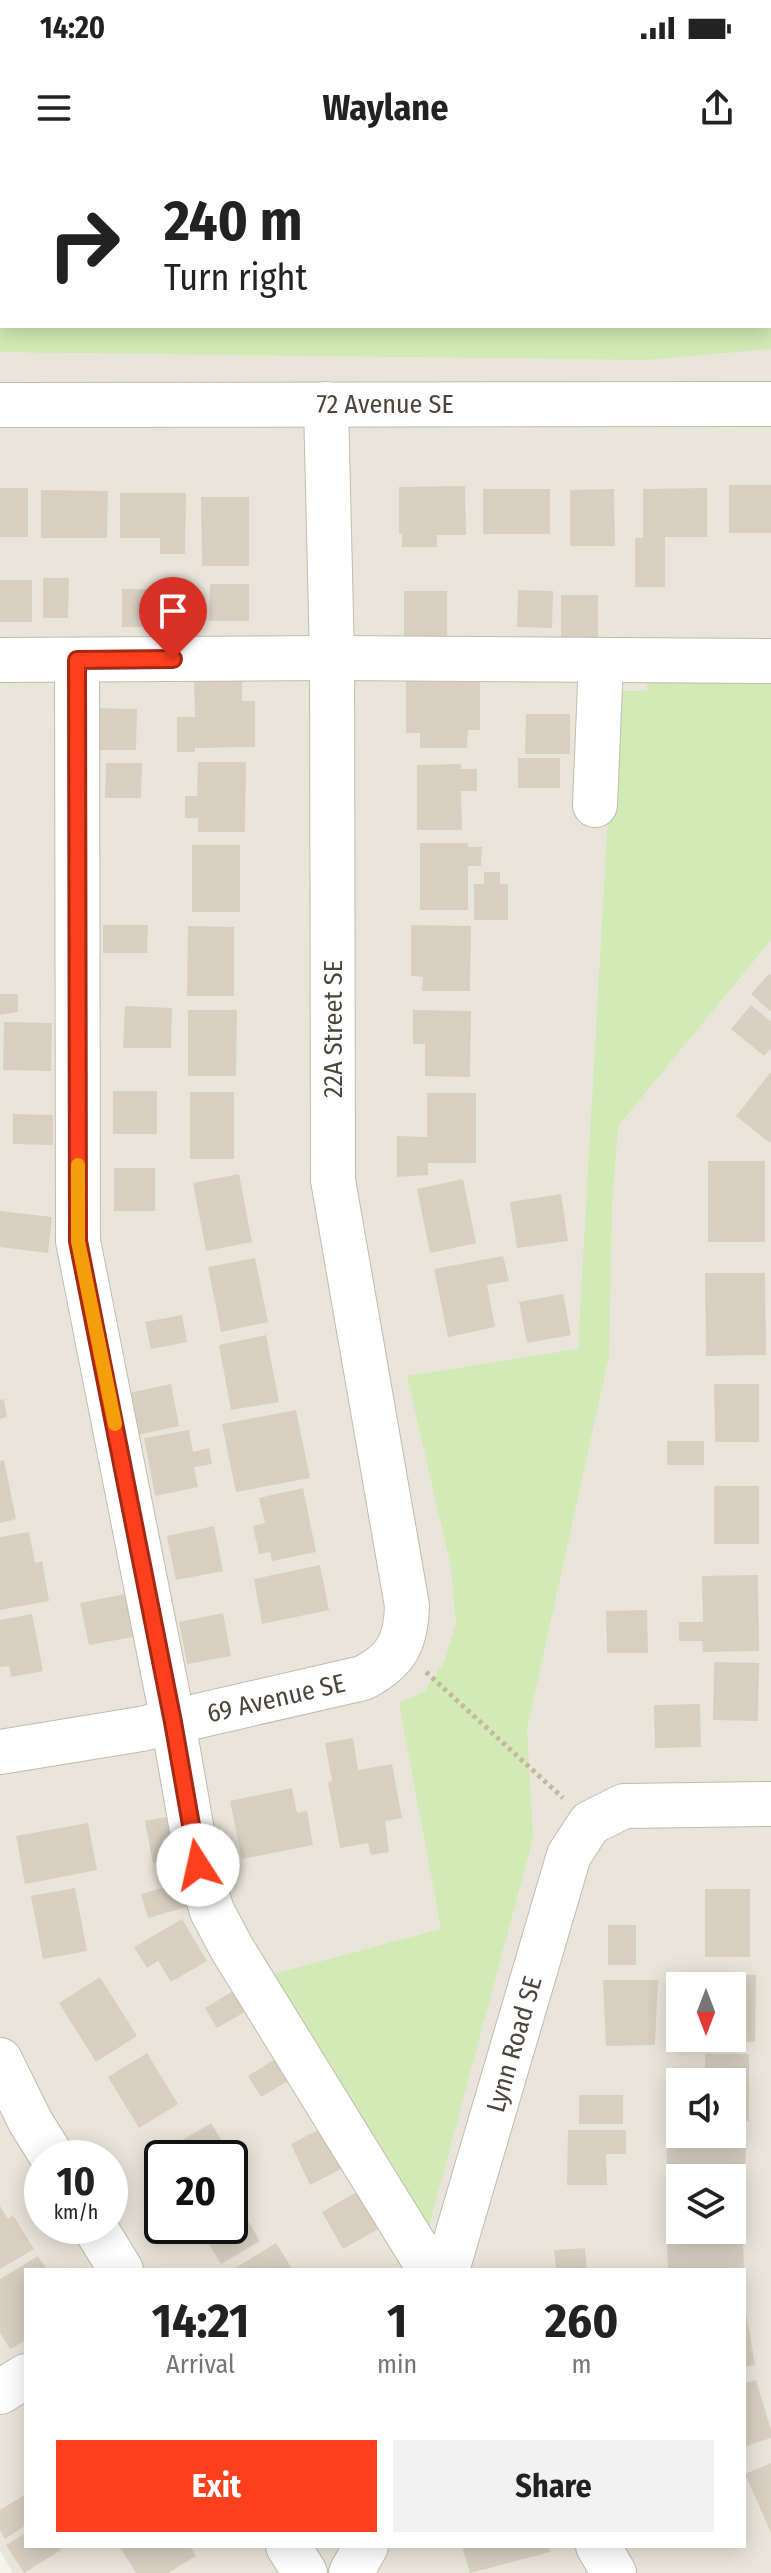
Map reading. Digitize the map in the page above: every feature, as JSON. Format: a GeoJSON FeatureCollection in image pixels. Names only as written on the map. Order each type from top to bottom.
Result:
{"type":"FeatureCollection","features":[{"type":"Feature","properties":{"kind":"street","name":"22A Street SE"},"geometry":{"type":"LineString","coordinates":[[326,404],[332,658],[333,1180],[407,1606],[406,1630],[398,1646]]}},
{"type":"Feature","properties":{"kind":"street","name":"72 Avenue SE"},"geometry":{"type":"LineString","coordinates":[[0,405],[771,404]]}},
{"type":"Feature","properties":{"kind":"street"},"geometry":{"type":"LineString","coordinates":[[0,660],[332,658],[771,661]]}},
{"type":"Feature","properties":{"kind":"street"},"geometry":{"type":"LineString","coordinates":[[77,660],[78,1241],[173,1722],[198,1865],[212,1911],[231,1947],[429,2268]]}},
{"type":"Feature","properties":{"kind":"street"},"geometry":{"type":"LineString","coordinates":[[595,805],[601,660]]}},
{"type":"Feature","properties":{"kind":"street","name":"69 Avenue SE"},"geometry":{"type":"LineString","coordinates":[[0,1752],[173,1722],[363,1678],[385,1667],[398,1646]]}},
{"type":"Feature","properties":{"kind":"street"},"geometry":{"type":"LineString","coordinates":[[590,1823],[624,1806],[771,1804]]}},
{"type":"Feature","properties":{"kind":"street","name":"Lynn Road SE"},"geometry":{"type":"LineString","coordinates":[[448,2268],[569,1855],[590,1823]]}},
{"type":"Feature","properties":{"kind":"street"},"geometry":{"type":"LineString","coordinates":[[0,2060],[42,2140]]}},
{"type":"Feature","properties":{"kind":"street"},"geometry":{"type":"LineString","coordinates":[[105,2244],[120,2268]]}},
{"type":"Feature","properties":{"kind":"street"},"geometry":{"type":"LineString","coordinates":[[0,2392],[24,2377]]}},
{"type":"Feature","properties":{"kind":"street"},"geometry":{"type":"LineString","coordinates":[[289,2548],[305,2573]]}},
{"type":"Feature","properties":{"kind":"street"},"geometry":{"type":"LineString","coordinates":[[351,2573],[365,2548]]}},
{"type":"Feature","properties":{"kind":"street"},"geometry":{"type":"LineString","coordinates":[[599,2548],[614,2573]]}},
{"type":"Feature","properties":{"kind":"path"},"geometry":{"type":"LineString","coordinates":[[398,1646],[590,1823]]}},
{"type":"Feature","properties":{"kind":"shaded area"},"geometry":{"type":"Polygon","coordinates":[[[0,328],[771,328],[771,2573],[13,2573],[0,2551],[0,328]]]}},
{"type":"Feature","properties":{"kind":"green space"},"geometry":{"type":"Polygon","coordinates":[[[0,328],[771,328],[771,349],[646,360],[0,352],[0,328]]]}},
{"type":"Feature","properties":{"kind":"green space"},"geometry":{"type":"Polygon","coordinates":[[[647,673],[771,675],[771,940],[618,1126],[612,1207],[609,1356],[527,1729],[533,1838],[427,2234],[262,1977],[441,1929],[399,1703],[425,1691],[445,1660],[456,1623],[451,1567],[407,1376],[578,1349],[615,691],[647,691],[647,673]]]}},
{"type":"Feature","properties":{"kind":"building"},"geometry":{"type":"Polygon","coordinates":[[[729,485],[771,485],[771,533],[729,533],[729,485]]]}},
{"type":"Feature","properties":{"kind":"building"},"geometry":{"type":"Polygon","coordinates":[[[465,486],[466,535],[437,535],[437,547],[402,547],[399,487],[465,486]]]}},
{"type":"Feature","properties":{"kind":"building"},"geometry":{"type":"Polygon","coordinates":[[[0,488],[28,488],[28,537],[0,537],[0,488]]]}},
{"type":"Feature","properties":{"kind":"building"},"geometry":{"type":"Polygon","coordinates":[[[707,488],[707,537],[665,537],[665,587],[635,587],[635,538],[643,538],[643,489],[707,488]]]}},
{"type":"Feature","properties":{"kind":"building"},"geometry":{"type":"Polygon","coordinates":[[[483,489],[550,489],[550,534],[483,534],[483,489]]]}},
{"type":"Feature","properties":{"kind":"building"},"geometry":{"type":"Polygon","coordinates":[[[614,489],[615,546],[570,546],[570,490],[614,489]]]}},
{"type":"Feature","properties":{"kind":"building"},"geometry":{"type":"Polygon","coordinates":[[[41,490],[108,491],[107,538],[41,538],[41,490]]]}},
{"type":"Feature","properties":{"kind":"building"},"geometry":{"type":"Polygon","coordinates":[[[120,493],[186,493],[185,554],[160,554],[160,538],[120,538],[120,493]]]}},
{"type":"Feature","properties":{"kind":"building"},"geometry":{"type":"Polygon","coordinates":[[[201,497],[249,497],[249,566],[202,566],[201,497]]]}},
{"type":"Feature","properties":{"kind":"building"},"geometry":{"type":"Polygon","coordinates":[[[43,578],[69,578],[68,618],[43,618],[43,578]]]}},
{"type":"Feature","properties":{"kind":"building"},"geometry":{"type":"Polygon","coordinates":[[[0,580],[32,580],[32,622],[0,622],[0,580]]]}},
{"type":"Feature","properties":{"kind":"building"},"geometry":{"type":"Polygon","coordinates":[[[210,584],[249,584],[249,621],[209,621],[210,584]]]}},
{"type":"Feature","properties":{"kind":"building"},"geometry":{"type":"Polygon","coordinates":[[[122,589],[163,589],[163,627],[122,627],[122,589]]]}},
{"type":"Feature","properties":{"kind":"building"},"geometry":{"type":"Polygon","coordinates":[[[518,590],[553,591],[552,628],[517,627],[518,590]]]}},
{"type":"Feature","properties":{"kind":"building"},"geometry":{"type":"Polygon","coordinates":[[[404,591],[447,591],[447,637],[437,637],[437,644],[404,636],[404,591]]]}},
{"type":"Feature","properties":{"kind":"building"},"geometry":{"type":"Polygon","coordinates":[[[561,595],[598,595],[598,637],[561,637],[561,595]]]}},
{"type":"Feature","properties":{"kind":"building"},"geometry":{"type":"Polygon","coordinates":[[[194,681],[242,681],[242,701],[255,701],[255,747],[195,748],[195,752],[177,752],[177,717],[195,717],[194,681]]]}},
{"type":"Feature","properties":{"kind":"building"},"geometry":{"type":"Polygon","coordinates":[[[406,681],[480,682],[480,730],[468,730],[467,748],[420,748],[420,733],[406,733],[406,681]]]}},
{"type":"Feature","properties":{"kind":"building"},"geometry":{"type":"Polygon","coordinates":[[[95,708],[137,709],[136,750],[94,750],[95,708]]]}},
{"type":"Feature","properties":{"kind":"building"},"geometry":{"type":"Polygon","coordinates":[[[526,714],[570,714],[570,754],[525,754],[526,714]]]}},
{"type":"Feature","properties":{"kind":"building"},"geometry":{"type":"Polygon","coordinates":[[[518,758],[560,758],[560,788],[518,788],[518,758]]]}},
{"type":"Feature","properties":{"kind":"building"},"geometry":{"type":"Polygon","coordinates":[[[198,762],[246,762],[245,832],[198,832],[198,818],[185,818],[185,796],[197,796],[198,762]]]}},
{"type":"Feature","properties":{"kind":"building"},"geometry":{"type":"Polygon","coordinates":[[[106,763],[142,763],[141,798],[105,798],[106,763]]]}},
{"type":"Feature","properties":{"kind":"building"},"geometry":{"type":"Polygon","coordinates":[[[461,764],[461,769],[477,769],[477,791],[461,791],[462,830],[417,830],[417,765],[461,764]]]}},
{"type":"Feature","properties":{"kind":"building"},"geometry":{"type":"Polygon","coordinates":[[[420,843],[468,843],[468,847],[482,847],[481,866],[468,866],[468,910],[420,910],[420,843]]]}},
{"type":"Feature","properties":{"kind":"building"},"geometry":{"type":"Polygon","coordinates":[[[192,845],[240,845],[240,912],[192,912],[192,845]]]}},
{"type":"Feature","properties":{"kind":"building"},"geometry":{"type":"Polygon","coordinates":[[[484,872],[500,872],[500,884],[508,884],[508,920],[474,920],[474,884],[484,884],[484,872]]]}},
{"type":"Feature","properties":{"kind":"building"},"geometry":{"type":"Polygon","coordinates":[[[103,925],[148,925],[147,953],[103,953],[103,925]]]}},
{"type":"Feature","properties":{"kind":"building"},"geometry":{"type":"Polygon","coordinates":[[[411,925],[471,926],[470,991],[422,991],[423,977],[411,976],[411,925]]]}},
{"type":"Feature","properties":{"kind":"building"},"geometry":{"type":"Polygon","coordinates":[[[188,926],[234,927],[234,996],[187,996],[188,926]]]}},
{"type":"Feature","properties":{"kind":"building"},"geometry":{"type":"Polygon","coordinates":[[[769,974],[771,976],[771,1012],[751,994],[769,974]]]}},
{"type":"Feature","properties":{"kind":"building"},"geometry":{"type":"Polygon","coordinates":[[[0,994],[18,994],[18,1012],[0,1015],[0,994]]]}},
{"type":"Feature","properties":{"kind":"building"},"geometry":{"type":"Polygon","coordinates":[[[751,1005],[771,1022],[771,1048],[764,1056],[731,1029],[751,1005]]]}},
{"type":"Feature","properties":{"kind":"building"},"geometry":{"type":"Polygon","coordinates":[[[125,1006],[172,1008],[171,1048],[123,1048],[125,1006]]]}},
{"type":"Feature","properties":{"kind":"building"},"geometry":{"type":"Polygon","coordinates":[[[188,1010],[237,1010],[236,1076],[188,1076],[188,1010]]]}},
{"type":"Feature","properties":{"kind":"building"},"geometry":{"type":"Polygon","coordinates":[[[413,1010],[471,1011],[470,1077],[425,1076],[425,1044],[413,1044],[413,1010]]]}},
{"type":"Feature","properties":{"kind":"building"},"geometry":{"type":"Polygon","coordinates":[[[4,1022],[52,1023],[51,1071],[3,1070],[4,1022]]]}},
{"type":"Feature","properties":{"kind":"building"},"geometry":{"type":"Polygon","coordinates":[[[771,1072],[771,1141],[770,1143],[736,1116],[771,1072]]]}},
{"type":"Feature","properties":{"kind":"building"},"geometry":{"type":"Polygon","coordinates":[[[113,1091],[157,1091],[157,1134],[113,1134],[113,1091]]]}},
{"type":"Feature","properties":{"kind":"building"},"geometry":{"type":"Polygon","coordinates":[[[190,1092],[234,1092],[234,1159],[190,1159],[190,1092]]]}},
{"type":"Feature","properties":{"kind":"building"},"geometry":{"type":"Polygon","coordinates":[[[427,1093],[476,1093],[476,1163],[428,1163],[428,1175],[397,1177],[397,1136],[427,1137],[427,1093]]]}},
{"type":"Feature","properties":{"kind":"building"},"geometry":{"type":"Polygon","coordinates":[[[13,1114],[53,1115],[53,1145],[13,1144],[13,1114]]]}},
{"type":"Feature","properties":{"kind":"building"},"geometry":{"type":"Polygon","coordinates":[[[708,1161],[765,1161],[765,1242],[708,1242],[708,1161]]]}},
{"type":"Feature","properties":{"kind":"building"},"geometry":{"type":"Polygon","coordinates":[[[114,1168],[155,1168],[155,1211],[114,1211],[114,1168]]]}},
{"type":"Feature","properties":{"kind":"building"},"geometry":{"type":"Polygon","coordinates":[[[239,1174],[252,1242],[206,1251],[193,1183],[239,1174]]]}},
{"type":"Feature","properties":{"kind":"building"},"geometry":{"type":"Polygon","coordinates":[[[463,1179],[476,1243],[430,1253],[417,1189],[463,1179]]]}},
{"type":"Feature","properties":{"kind":"building"},"geometry":{"type":"Polygon","coordinates":[[[561,1194],[568,1241],[517,1248],[510,1202],[561,1194]]]}},
{"type":"Feature","properties":{"kind":"building"},"geometry":{"type":"Polygon","coordinates":[[[0,1211],[52,1217],[48,1253],[0,1247],[0,1211]]]}},
{"type":"Feature","properties":{"kind":"building"},"geometry":{"type":"Polygon","coordinates":[[[503,1256],[509,1281],[487,1285],[495,1327],[448,1337],[434,1269],[503,1256]]]}},
{"type":"Feature","properties":{"kind":"building"},"geometry":{"type":"Polygon","coordinates":[[[255,1258],[268,1322],[221,1332],[208,1267],[255,1258]]]}},
{"type":"Feature","properties":{"kind":"building"},"geometry":{"type":"Polygon","coordinates":[[[705,1273],[765,1273],[766,1355],[706,1356],[705,1273]]]}},
{"type":"Feature","properties":{"kind":"building"},"geometry":{"type":"Polygon","coordinates":[[[563,1294],[571,1335],[527,1343],[519,1302],[563,1294]]]}},
{"type":"Feature","properties":{"kind":"building"},"geometry":{"type":"Polygon","coordinates":[[[182,1315],[187,1342],[151,1349],[145,1322],[182,1315]]]}},
{"type":"Feature","properties":{"kind":"building"},"geometry":{"type":"Polygon","coordinates":[[[266,1335],[279,1402],[231,1410],[219,1345],[266,1335]]]}},
{"type":"Feature","properties":{"kind":"building"},"geometry":{"type":"Polygon","coordinates":[[[171,1384],[179,1426],[138,1435],[129,1393],[171,1384]]]}},
{"type":"Feature","properties":{"kind":"building"},"geometry":{"type":"Polygon","coordinates":[[[714,1384],[759,1384],[759,1442],[715,1442],[714,1384]]]}},
{"type":"Feature","properties":{"kind":"building"},"geometry":{"type":"Polygon","coordinates":[[[4,1399],[7,1417],[0,1419],[0,1400],[4,1399]]]}},
{"type":"Feature","properties":{"kind":"building"},"geometry":{"type":"Polygon","coordinates":[[[296,1410],[310,1478],[236,1492],[222,1424],[296,1410]]]}},
{"type":"Feature","properties":{"kind":"building"},"geometry":{"type":"Polygon","coordinates":[[[189,1430],[193,1452],[209,1448],[212,1464],[194,1467],[198,1487],[155,1496],[144,1438],[189,1430]]]}},
{"type":"Feature","properties":{"kind":"building"},"geometry":{"type":"Polygon","coordinates":[[[667,1441],[704,1441],[704,1465],[667,1465],[667,1441]]]}},
{"type":"Feature","properties":{"kind":"building"},"geometry":{"type":"Polygon","coordinates":[[[4,1460],[16,1519],[0,1523],[0,1461],[4,1460]]]}},
{"type":"Feature","properties":{"kind":"building"},"geometry":{"type":"Polygon","coordinates":[[[714,1486],[759,1486],[759,1544],[714,1544],[714,1486]]]}},
{"type":"Feature","properties":{"kind":"building"},"geometry":{"type":"Polygon","coordinates":[[[303,1488],[316,1552],[272,1561],[270,1552],[259,1554],[253,1526],[265,1523],[259,1498],[303,1488]]]}},
{"type":"Feature","properties":{"kind":"building"},"geometry":{"type":"Polygon","coordinates":[[[214,1526],[223,1571],[176,1580],[167,1536],[214,1526]]]}},
{"type":"Feature","properties":{"kind":"building"},"geometry":{"type":"Polygon","coordinates":[[[29,1532],[35,1563],[42,1561],[49,1601],[0,1610],[0,1537],[29,1532]]]}},
{"type":"Feature","properties":{"kind":"building"},"geometry":{"type":"Polygon","coordinates":[[[320,1565],[329,1610],[262,1624],[254,1579],[320,1565]]]}},
{"type":"Feature","properties":{"kind":"building"},"geometry":{"type":"Polygon","coordinates":[[[758,1575],[759,1651],[703,1652],[702,1641],[679,1641],[679,1622],[703,1622],[702,1576],[758,1575]]]}},
{"type":"Feature","properties":{"kind":"building"},"geometry":{"type":"Polygon","coordinates":[[[125,1594],[133,1637],[89,1645],[80,1603],[125,1594]]]}},
{"type":"Feature","properties":{"kind":"building"},"geometry":{"type":"Polygon","coordinates":[[[647,1610],[648,1653],[607,1653],[606,1611],[647,1610]]]}},
{"type":"Feature","properties":{"kind":"building"},"geometry":{"type":"Polygon","coordinates":[[[223,1613],[231,1656],[187,1664],[179,1622],[223,1613]]]}},
{"type":"Feature","properties":{"kind":"building"},"geometry":{"type":"Polygon","coordinates":[[[32,1614],[43,1671],[11,1677],[9,1666],[0,1667],[0,1620],[32,1614]]]}},
{"type":"Feature","properties":{"kind":"building"},"geometry":{"type":"Polygon","coordinates":[[[714,1662],[759,1663],[758,1721],[713,1720],[714,1662]]]}},
{"type":"Feature","properties":{"kind":"building"},"geometry":{"type":"Polygon","coordinates":[[[700,1704],[701,1747],[655,1748],[654,1705],[700,1704]]]}},
{"type":"Feature","properties":{"kind":"building"},"geometry":{"type":"Polygon","coordinates":[[[353,1738],[358,1770],[392,1764],[402,1818],[385,1821],[389,1852],[371,1855],[368,1843],[340,1848],[328,1782],[332,1781],[325,1743],[353,1738]]]}},
{"type":"Feature","properties":{"kind":"building"},"geometry":{"type":"Polygon","coordinates":[[[292,1788],[297,1813],[307,1811],[313,1845],[242,1859],[230,1801],[292,1788]]]}},
{"type":"Feature","properties":{"kind":"building"},"geometry":{"type":"Polygon","coordinates":[[[171,1816],[179,1858],[153,1863],[145,1821],[171,1816]]]}},
{"type":"Feature","properties":{"kind":"building"},"geometry":{"type":"Polygon","coordinates":[[[88,1823],[97,1870],[25,1884],[16,1836],[88,1823]]]}},
{"type":"Feature","properties":{"kind":"building"},"geometry":{"type":"Polygon","coordinates":[[[180,1883],[187,1907],[148,1918],[141,1894],[180,1883]]]}},
{"type":"Feature","properties":{"kind":"building"},"geometry":{"type":"Polygon","coordinates":[[[75,1888],[87,1951],[43,1959],[31,1896],[75,1888]]]}},
{"type":"Feature","properties":{"kind":"building"},"geometry":{"type":"Polygon","coordinates":[[[705,1889],[750,1889],[750,1957],[705,1957],[705,1889]]]}},
{"type":"Feature","properties":{"kind":"building"},"geometry":{"type":"Polygon","coordinates":[[[182,1919],[207,1961],[171,1982],[158,1961],[147,1968],[134,1947],[182,1919]]]}},
{"type":"Feature","properties":{"kind":"building"},"geometry":{"type":"Polygon","coordinates":[[[608,1925],[636,1925],[636,1965],[608,1965],[608,1925]]]}},
{"type":"Feature","properties":{"kind":"building"},"geometry":{"type":"Polygon","coordinates":[[[746,1975],[756,1975],[755,2042],[746,2042],[746,1975]]]}},
{"type":"Feature","properties":{"kind":"building"},"geometry":{"type":"Polygon","coordinates":[[[100,1977],[137,2036],[96,2062],[59,2003],[100,1977]]]}},
{"type":"Feature","properties":{"kind":"building"},"geometry":{"type":"Polygon","coordinates":[[[603,1980],[658,1980],[655,2045],[606,2046],[603,1980]]]}},
{"type":"Feature","properties":{"kind":"building"},"geometry":{"type":"Polygon","coordinates":[[[238,1988],[250,2009],[217,2028],[205,2008],[238,1988]]]}},
{"type":"Feature","properties":{"kind":"building"},"geometry":{"type":"Polygon","coordinates":[[[147,2053],[178,2104],[139,2128],[108,2077],[147,2053]]]}},
{"type":"Feature","properties":{"kind":"building"},"geometry":{"type":"Polygon","coordinates":[[[705,2054],[749,2054],[749,2121],[746,2121],[746,2068],[705,2068],[705,2054]]]}},
{"type":"Feature","properties":{"kind":"building"},"geometry":{"type":"Polygon","coordinates":[[[280,2056],[293,2078],[261,2097],[248,2076],[280,2056]]]}},
{"type":"Feature","properties":{"kind":"building"},"geometry":{"type":"Polygon","coordinates":[[[579,2095],[623,2095],[623,2124],[579,2124],[579,2095]]]}},
{"type":"Feature","properties":{"kind":"building"},"geometry":{"type":"Polygon","coordinates":[[[211,2123],[221,2140],[183,2140],[211,2123]]]}},
{"type":"Feature","properties":{"kind":"building"},"geometry":{"type":"Polygon","coordinates":[[[330,2124],[349,2165],[310,2185],[291,2144],[330,2124]]]}},
{"type":"Feature","properties":{"kind":"building"},"geometry":{"type":"Polygon","coordinates":[[[568,2130],[626,2130],[626,2154],[606,2154],[607,2185],[567,2185],[568,2130]]]}},
{"type":"Feature","properties":{"kind":"building"},"geometry":{"type":"Polygon","coordinates":[[[667,2148],[746,2148],[746,2164],[666,2164],[667,2148]]]}},
{"type":"Feature","properties":{"kind":"building"},"geometry":{"type":"Polygon","coordinates":[[[362,2189],[382,2227],[343,2249],[322,2212],[362,2189]]]}},
{"type":"Feature","properties":{"kind":"building"},"geometry":{"type":"Polygon","coordinates":[[[0,2206],[8,2219],[13,2215],[24,2233],[24,2244],[31,2244],[34,2249],[0,2269],[0,2206]]]}},
{"type":"Feature","properties":{"kind":"building"},"geometry":{"type":"Polygon","coordinates":[[[248,2221],[260,2241],[221,2264],[209,2244],[248,2244],[248,2221]]]}},
{"type":"Feature","properties":{"kind":"building"},"geometry":{"type":"Polygon","coordinates":[[[276,2243],[292,2268],[235,2268],[276,2243]]]}},
{"type":"Feature","properties":{"kind":"building"},"geometry":{"type":"Polygon","coordinates":[[[667,2244],[743,2244],[744,2268],[668,2268],[667,2244]]]}},
{"type":"Feature","properties":{"kind":"building"},"geometry":{"type":"Polygon","coordinates":[[[585,2248],[587,2268],[556,2268],[554,2250],[585,2248]]]}},
{"type":"Feature","properties":{"kind":"building"},"geometry":{"type":"Polygon","coordinates":[[[38,2256],[46,2268],[24,2268],[24,2341],[10,2349],[0,2333],[0,2279],[38,2256]]]}},
{"type":"Feature","properties":{"kind":"building"},"geometry":{"type":"Polygon","coordinates":[[[746,2318],[755,2365],[746,2367],[746,2318]]]}},
{"type":"Feature","properties":{"kind":"building"},"geometry":{"type":"Polygon","coordinates":[[[756,2380],[771,2438],[746,2446],[746,2382],[756,2380]]]}},
{"type":"Feature","properties":{"kind":"building"},"geometry":{"type":"Polygon","coordinates":[[[771,2463],[771,2533],[746,2476],[771,2463]]]}},
{"type":"Feature","properties":{"kind":"building"},"geometry":{"type":"Polygon","coordinates":[[[24,2495],[24,2526],[5,2539],[0,2530],[0,2510],[24,2495]]]}},
{"type":"Feature","properties":{"kind":"building"},"geometry":{"type":"Polygon","coordinates":[[[24,2534],[24,2548],[61,2550],[24,2573],[6,2545],[24,2534]]]}},
{"type":"Feature","properties":{"kind":"building"},"geometry":{"type":"Polygon","coordinates":[[[120,2548],[191,2548],[196,2556],[168,2573],[136,2573],[120,2548]]]}},
{"type":"Feature","properties":{"kind":"building"},"geometry":{"type":"Polygon","coordinates":[[[463,2548],[549,2548],[550,2552],[470,2573],[463,2548]]]}},
{"type":"Feature","properties":{"kind":"slow traffic"},"geometry":{"type":"LineString","coordinates":[[78,1165],[78,1241],[115,1424]]}},
{"type":"Feature","properties":{"kind":"route"},"geometry":{"type":"LineString","coordinates":[[173,659],[77,660],[78,1241],[173,1722],[198,1865]]}}]}
